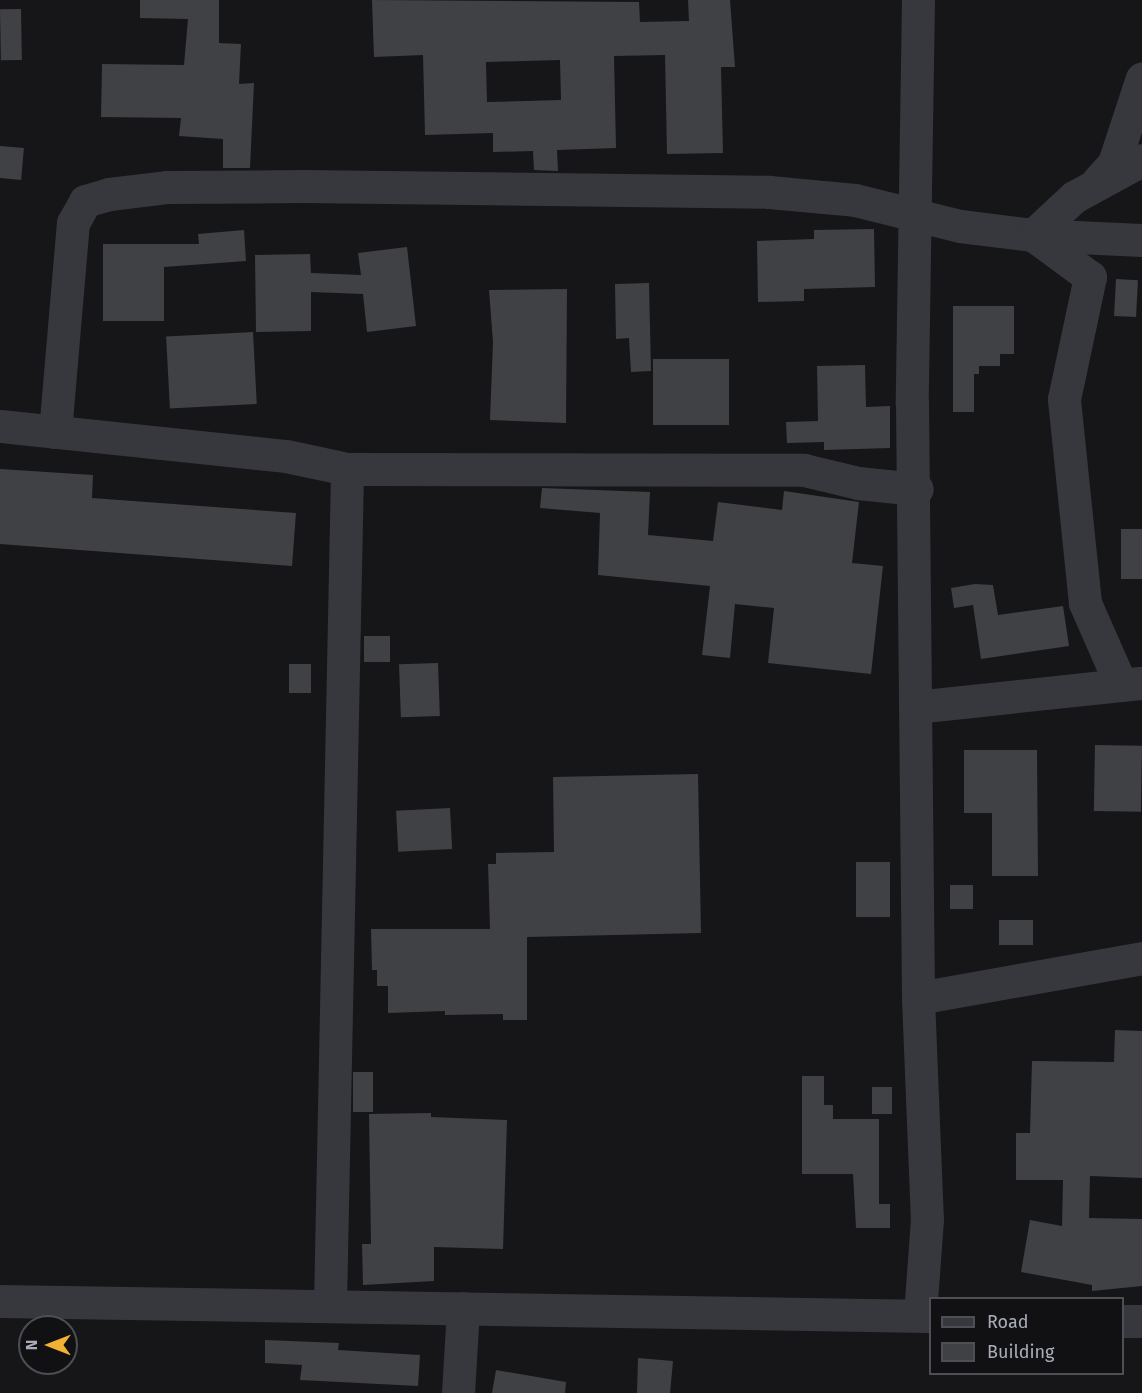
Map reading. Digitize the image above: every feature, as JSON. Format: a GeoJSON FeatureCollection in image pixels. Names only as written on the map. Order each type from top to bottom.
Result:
{"type":"FeatureCollection","features":[{"type":"Feature","properties":{"kind":"street"},"geometry":{"type":"LineString","coordinates":[[0,1301],[330,1304],[925,1315],[927,1219],[918,998],[915,707],[914,216],[918,0]]}},
{"type":"Feature","properties":{"kind":"street"},"geometry":{"type":"LineString","coordinates":[[1033,235],[1093,186],[1114,163],[1142,78]]}},
{"type":"Feature","properties":{"kind":"street"},"geometry":{"type":"LineString","coordinates":[[1093,186],[1142,160]]}},
{"type":"Feature","properties":{"kind":"street"},"geometry":{"type":"LineString","coordinates":[[55,432],[73,223],[85,201],[109,194],[168,187],[291,186],[768,192],[855,200],[914,216],[1033,235],[1142,240]]}},
{"type":"Feature","properties":{"kind":"street"},"geometry":{"type":"LineString","coordinates":[[915,707],[1131,684],[1085,603],[1064,399],[1090,277],[1033,235]]}},
{"type":"Feature","properties":{"kind":"street"},"geometry":{"type":"LineString","coordinates":[[0,426],[286,456],[347,469],[804,470],[858,483],[916,489]]}},
{"type":"Feature","properties":{"kind":"street"},"geometry":{"type":"LineString","coordinates":[[330,1304],[347,469]]}},
{"type":"Feature","properties":{"kind":"street"},"geometry":{"type":"LineString","coordinates":[[918,998],[1142,957]]}},
{"type":"Feature","properties":{"kind":"street"},"geometry":{"type":"LineString","coordinates":[[458,1393],[463,1308]]}},
{"type":"Feature","properties":{"kind":"street"},"geometry":{"type":"LineString","coordinates":[[1124,1321],[1142,1321]]}},
{"type":"Feature","properties":{"kind":"building"},"geometry":{"type":"Polygon","coordinates":[[[140,0],[219,0],[219,43],[241,44],[239,84],[254,83],[250,168],[223,168],[223,139],[179,136],[181,118],[101,117],[102,64],[184,65],[188,19],[140,18],[140,0]]]}},
{"type":"Feature","properties":{"kind":"building"},"geometry":{"type":"Polygon","coordinates":[[[372,0],[639,2],[640,22],[689,21],[688,0],[730,0],[735,67],[721,67],[723,153],[667,154],[665,55],[614,56],[616,148],[557,150],[558,171],[534,170],[533,151],[493,152],[493,133],[425,135],[423,55],[374,57],[372,0]],[[560,60],[486,62],[487,102],[561,100],[560,60]]]}},
{"type":"Feature","properties":{"kind":"building"},"geometry":{"type":"Polygon","coordinates":[[[0,9],[21,9],[22,60],[1,60],[0,9]]]}},
{"type":"Feature","properties":{"kind":"building"},"geometry":{"type":"Polygon","coordinates":[[[0,146],[24,148],[21,180],[0,178],[0,146]]]}},
{"type":"Feature","properties":{"kind":"building"},"geometry":{"type":"Polygon","coordinates":[[[874,229],[875,287],[804,289],[804,301],[758,302],[757,241],[814,239],[814,230],[874,229]]]}},
{"type":"Feature","properties":{"kind":"building"},"geometry":{"type":"Polygon","coordinates":[[[244,230],[246,261],[164,267],[164,321],[103,321],[103,244],[199,244],[198,234],[244,230]]]}},
{"type":"Feature","properties":{"kind":"building"},"geometry":{"type":"Polygon","coordinates":[[[407,247],[416,326],[367,332],[363,294],[311,292],[311,331],[256,332],[255,255],[310,254],[311,273],[361,275],[358,253],[407,247]]]}},
{"type":"Feature","properties":{"kind":"building"},"geometry":{"type":"Polygon","coordinates":[[[1116,279],[1138,280],[1136,317],[1114,316],[1116,279]]]}},
{"type":"Feature","properties":{"kind":"building"},"geometry":{"type":"Polygon","coordinates":[[[649,283],[651,371],[631,372],[629,338],[616,339],[615,284],[649,283]]]}},
{"type":"Feature","properties":{"kind":"building"},"geometry":{"type":"Polygon","coordinates":[[[567,289],[566,423],[490,420],[493,342],[489,290],[567,289]]]}},
{"type":"Feature","properties":{"kind":"building"},"geometry":{"type":"Polygon","coordinates":[[[953,306],[1014,306],[1014,354],[1000,354],[1000,366],[979,366],[979,374],[974,374],[974,412],[953,412],[953,306]]]}},
{"type":"Feature","properties":{"kind":"building"},"geometry":{"type":"Polygon","coordinates":[[[253,332],[257,404],[170,408],[166,337],[253,332]]]}},
{"type":"Feature","properties":{"kind":"building"},"geometry":{"type":"Polygon","coordinates":[[[653,359],[729,359],[729,425],[653,425],[653,359]]]}},
{"type":"Feature","properties":{"kind":"building"},"geometry":{"type":"Polygon","coordinates":[[[865,365],[866,407],[890,406],[890,448],[824,450],[824,442],[787,443],[786,422],[818,421],[817,366],[865,365]]]}},
{"type":"Feature","properties":{"kind":"building"},"geometry":{"type":"Polygon","coordinates":[[[0,469],[93,475],[92,498],[296,513],[292,566],[0,544],[0,469]]]}},
{"type":"Feature","properties":{"kind":"building"},"geometry":{"type":"Polygon","coordinates":[[[542,488],[650,492],[648,535],[713,541],[718,502],[782,510],[784,491],[859,502],[852,563],[883,566],[871,674],[768,663],[774,608],[735,604],[730,658],[702,655],[710,586],[598,575],[600,513],[540,508],[542,488]]]}},
{"type":"Feature","properties":{"kind":"building"},"geometry":{"type":"Polygon","coordinates":[[[1121,529],[1142,529],[1142,579],[1121,579],[1121,529]]]}},
{"type":"Feature","properties":{"kind":"building"},"geometry":{"type":"Polygon","coordinates":[[[975,584],[993,585],[998,615],[1063,606],[1069,646],[981,659],[973,605],[954,608],[951,588],[975,584]]]}},
{"type":"Feature","properties":{"kind":"building"},"geometry":{"type":"Polygon","coordinates":[[[364,636],[390,636],[390,662],[364,662],[364,636]]]}},
{"type":"Feature","properties":{"kind":"building"},"geometry":{"type":"Polygon","coordinates":[[[438,663],[440,716],[401,717],[399,664],[438,663]]]}},
{"type":"Feature","properties":{"kind":"building"},"geometry":{"type":"Polygon","coordinates":[[[289,664],[311,664],[311,693],[289,693],[289,664]]]}},
{"type":"Feature","properties":{"kind":"building"},"geometry":{"type":"Polygon","coordinates":[[[1095,745],[1142,746],[1141,812],[1094,811],[1095,745]]]}},
{"type":"Feature","properties":{"kind":"building"},"geometry":{"type":"Polygon","coordinates":[[[964,750],[1037,750],[1038,876],[992,876],[992,813],[964,813],[964,750]]]}},
{"type":"Feature","properties":{"kind":"building"},"geometry":{"type":"Polygon","coordinates":[[[698,774],[701,933],[527,937],[527,1020],[503,1020],[503,1014],[445,1015],[445,1011],[388,1013],[388,986],[377,986],[377,970],[372,970],[371,929],[490,929],[488,864],[496,864],[496,853],[554,852],[553,777],[698,774]]]}},
{"type":"Feature","properties":{"kind":"building"},"geometry":{"type":"Polygon","coordinates":[[[450,808],[452,849],[398,852],[396,811],[450,808]]]}},
{"type":"Feature","properties":{"kind":"building"},"geometry":{"type":"Polygon","coordinates":[[[856,862],[890,862],[890,917],[856,917],[856,862]]]}},
{"type":"Feature","properties":{"kind":"building"},"geometry":{"type":"Polygon","coordinates":[[[950,885],[973,885],[973,909],[950,909],[950,885]]]}},
{"type":"Feature","properties":{"kind":"building"},"geometry":{"type":"Polygon","coordinates":[[[999,920],[1033,920],[1033,945],[999,945],[999,920]]]}},
{"type":"Feature","properties":{"kind":"building"},"geometry":{"type":"Polygon","coordinates":[[[1115,1030],[1142,1031],[1142,1178],[1090,1176],[1089,1218],[1142,1219],[1142,1286],[1092,1291],[1092,1285],[1021,1272],[1030,1220],[1062,1226],[1063,1180],[1016,1180],[1016,1133],[1030,1133],[1032,1061],[1114,1062],[1115,1030]]]}},
{"type":"Feature","properties":{"kind":"building"},"geometry":{"type":"Polygon","coordinates":[[[353,1072],[373,1072],[373,1112],[353,1112],[353,1072]]]}},
{"type":"Feature","properties":{"kind":"building"},"geometry":{"type":"Polygon","coordinates":[[[802,1076],[824,1076],[824,1105],[833,1105],[833,1119],[879,1119],[879,1204],[890,1204],[890,1228],[856,1228],[853,1174],[802,1174],[802,1076]]]}},
{"type":"Feature","properties":{"kind":"building"},"geometry":{"type":"Polygon","coordinates":[[[872,1087],[892,1087],[892,1114],[872,1114],[872,1087]]]}},
{"type":"Feature","properties":{"kind":"building"},"geometry":{"type":"Polygon","coordinates":[[[431,1113],[431,1117],[507,1120],[503,1249],[434,1247],[434,1281],[363,1285],[362,1244],[371,1244],[369,1114],[431,1113]]]}},
{"type":"Feature","properties":{"kind":"building"},"geometry":{"type":"Polygon","coordinates":[[[265,1340],[339,1343],[338,1350],[420,1355],[418,1386],[300,1380],[302,1365],[265,1363],[265,1340]]]}},
{"type":"Feature","properties":{"kind":"building"},"geometry":{"type":"Polygon","coordinates":[[[638,1358],[673,1361],[670,1393],[637,1393],[638,1358]]]}},
{"type":"Feature","properties":{"kind":"building"},"geometry":{"type":"Polygon","coordinates":[[[496,1370],[566,1382],[565,1393],[492,1393],[496,1370]]]}}]}
